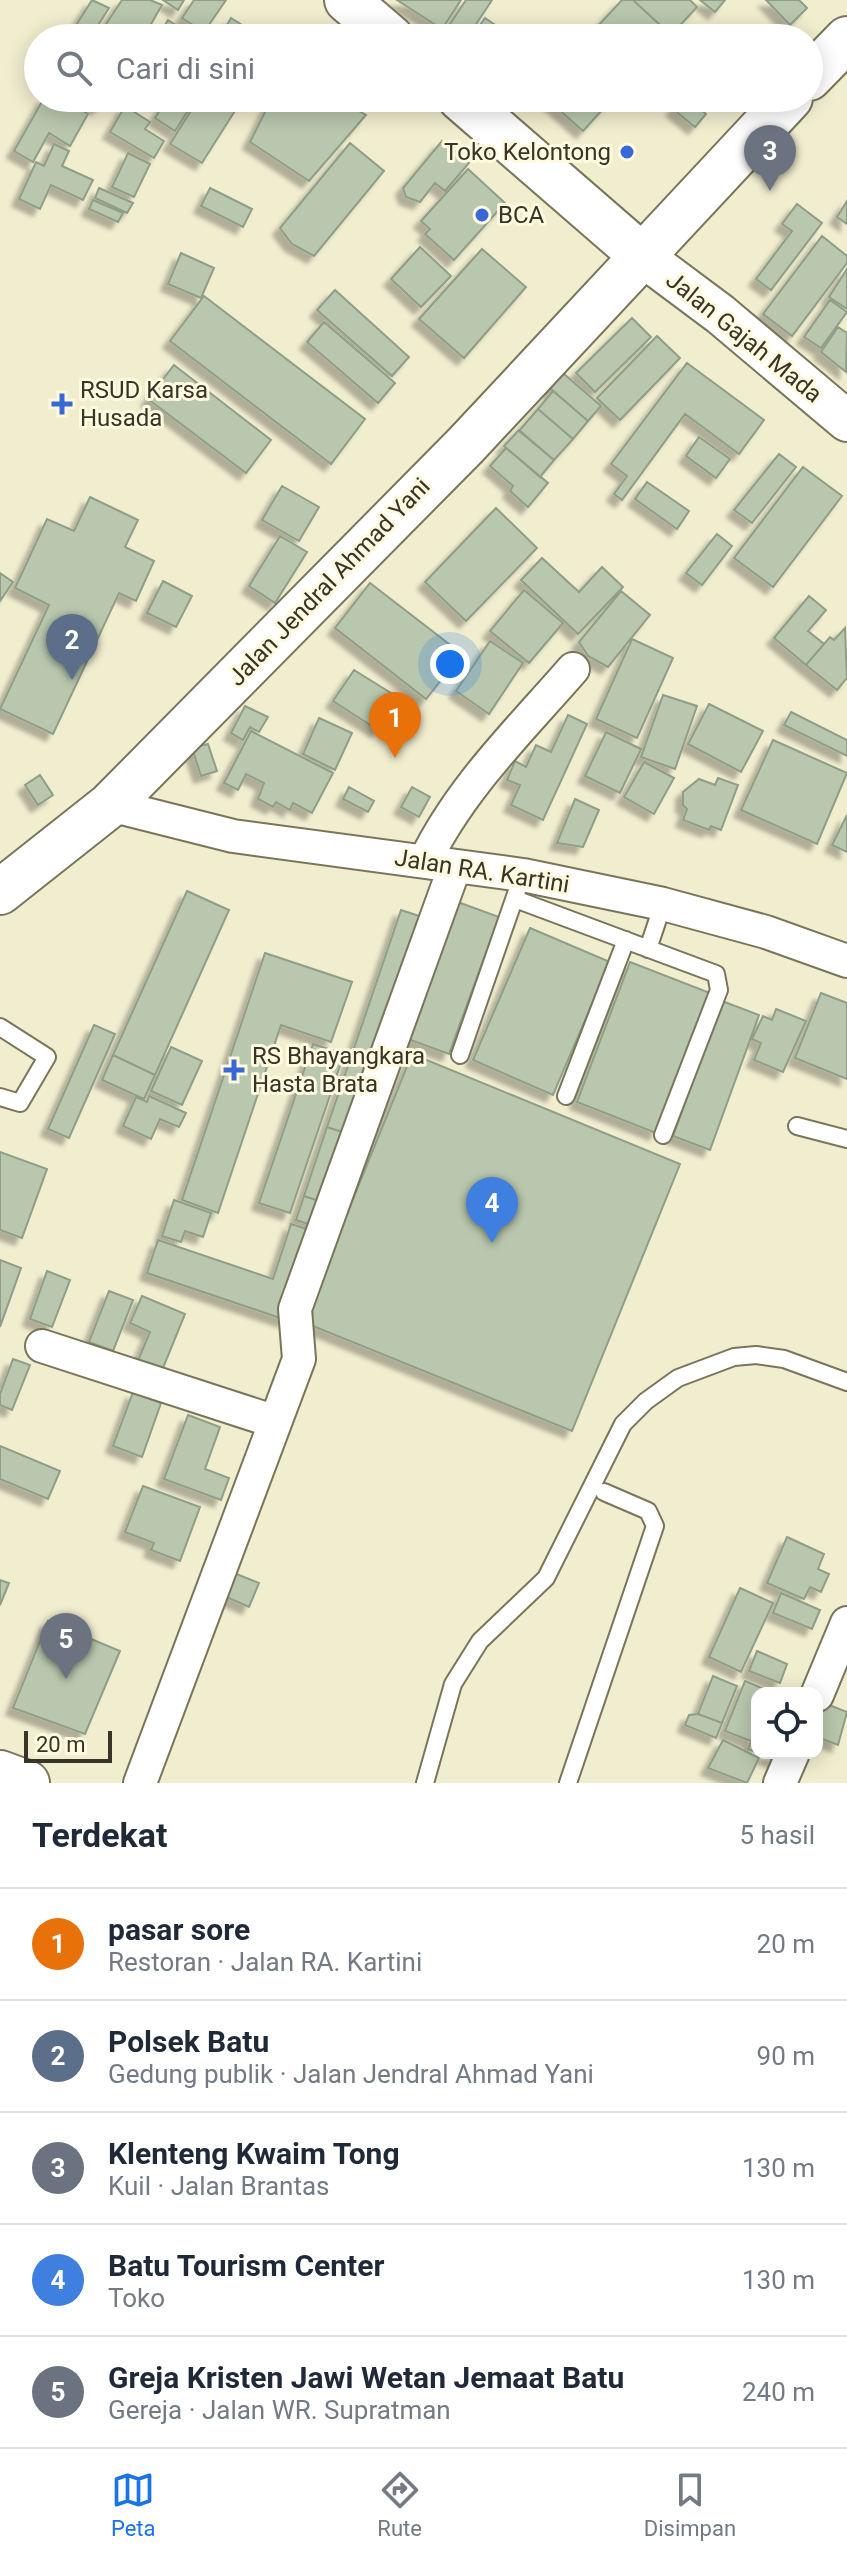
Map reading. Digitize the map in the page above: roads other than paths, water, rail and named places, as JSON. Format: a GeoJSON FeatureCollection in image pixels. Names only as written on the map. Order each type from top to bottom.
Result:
{"type":"FeatureCollection","features":[{"type":"Feature","properties":{"kind":"main road"},"geometry":{"type":"LineString","coordinates":[[347,0],[375,24]]}},
{"type":"Feature","properties":{"kind":"main road"},"geometry":{"type":"LineString","coordinates":[[823,64],[847,39]]}},
{"type":"Feature","properties":{"kind":"main road"},"geometry":{"type":"LineString","coordinates":[[476,112],[641,255]]}},
{"type":"Feature","properties":{"kind":"main road","name":"Jalan Jendral Ahmad Yani"},"geometry":{"type":"LineString","coordinates":[[0,892],[110,805],[466,445],[777,112]]}},
{"type":"Feature","properties":{"kind":"main road"},"geometry":{"type":"LineString","coordinates":[[0,1773],[27,1783]]}},
{"type":"Feature","properties":{"kind":"street","name":"Jalan Gajah Mada"},"geometry":{"type":"LineString","coordinates":[[641,255],[720,314],[847,421]]}},
{"type":"Feature","properties":{"kind":"street"},"geometry":{"type":"LineString","coordinates":[[140,1783],[273,1421],[299,1359],[295,1309],[440,863],[440,830],[474,782],[573,669]]}},
{"type":"Feature","properties":{"kind":"street","name":"Jalan RA. Kartini"},"geometry":{"type":"LineString","coordinates":[[110,805],[233,836],[440,863],[519,887],[663,904],[766,932],[847,961]]}},
{"type":"Feature","properties":{"kind":"street"},"geometry":{"type":"LineString","coordinates":[[42,1346],[273,1421]]}},
{"type":"Feature","properties":{"kind":"street"},"geometry":{"type":"LineString","coordinates":[[820,1687],[847,1623]]}},
{"type":"Feature","properties":{"kind":"street"},"geometry":{"type":"LineString","coordinates":[[780,1783],[790,1759]]}},
{"type":"Feature","properties":{"kind":"lane"},"geometry":{"type":"LineString","coordinates":[[460,1055],[519,887],[626,940],[716,974],[720,981],[663,1135]]}},
{"type":"Feature","properties":{"kind":"lane"},"geometry":{"type":"LineString","coordinates":[[648,949],[663,904]]}},
{"type":"Feature","properties":{"kind":"lane"},"geometry":{"type":"LineString","coordinates":[[566,1096],[626,940]]}},
{"type":"Feature","properties":{"kind":"lane"},"geometry":{"type":"LineString","coordinates":[[0,1027],[47,1057],[20,1103],[0,1097]]}},
{"type":"Feature","properties":{"kind":"lane"},"geometry":{"type":"LineString","coordinates":[[797,1126],[847,1139]]}},
{"type":"Feature","properties":{"kind":"lane"},"geometry":{"type":"LineString","coordinates":[[425,1783],[453,1684],[480,1641],[546,1578],[623,1424],[646,1401],[678,1378],[734,1357],[756,1355],[784,1359],[847,1382]]}},
{"type":"Feature","properties":{"kind":"lane"},"geometry":{"type":"LineString","coordinates":[[568,1783],[655,1526],[648,1511],[604,1492]]}},
{"type":"Feature","properties":{"kind":"place","name":"Toko Kelontong"},"geometry":{"type":"Point","coordinates":[627,152]}},
{"type":"Feature","properties":{"kind":"place","name":"Klenteng Kwaim Tong"},"geometry":{"type":"Point","coordinates":[770,191]}},
{"type":"Feature","properties":{"kind":"place","name":"BCA"},"geometry":{"type":"Point","coordinates":[482,215]}},
{"type":"Feature","properties":{"kind":"place","name":"RSUD Karsa Husada"},"geometry":{"type":"Point","coordinates":[62,404]}},
{"type":"Feature","properties":{"kind":"place","name":"Polsek Batu"},"geometry":{"type":"Point","coordinates":[72,680]}},
{"type":"Feature","properties":{"kind":"place","name":"pasar sore"},"geometry":{"type":"Point","coordinates":[395,758]}},
{"type":"Feature","properties":{"kind":"place","name":"RS Bhayangkara Hasta Brata"},"geometry":{"type":"Point","coordinates":[234,1070]}},
{"type":"Feature","properties":{"kind":"place","name":"Batu Tourism Center"},"geometry":{"type":"Point","coordinates":[492,1243]}},
{"type":"Feature","properties":{"kind":"place","name":"Greja Kristen Jawi Wetan Jemaat Batu"},"geometry":{"type":"Point","coordinates":[66,1679]}}]}
